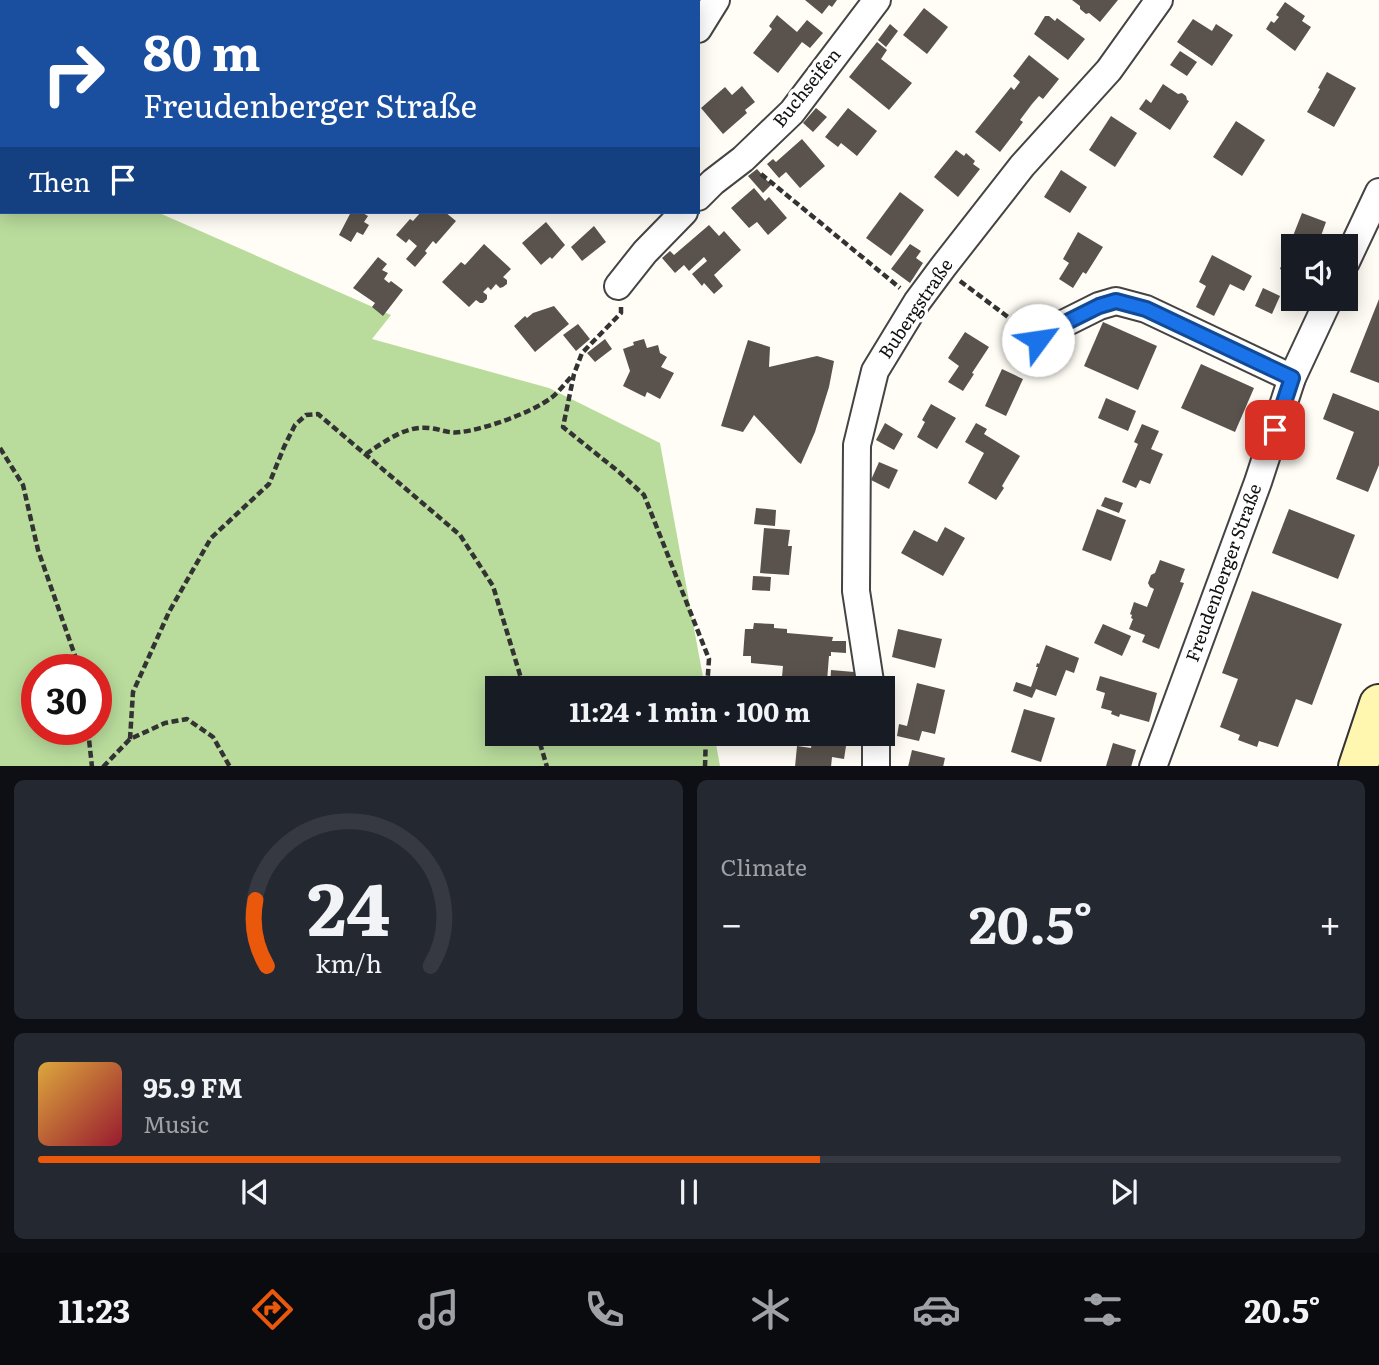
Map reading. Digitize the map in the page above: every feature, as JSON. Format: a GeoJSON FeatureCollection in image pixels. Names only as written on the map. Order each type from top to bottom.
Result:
{"type":"FeatureCollection","features":[{"type":"Feature","properties":{"kind":"main road"},"geometry":{"type":"LineString","coordinates":[[1358,766],[1379,704]]}},
{"type":"Feature","properties":{"kind":"street"},"geometry":{"type":"LineString","coordinates":[[700,26],[716,0]]}},
{"type":"Feature","properties":{"kind":"street","name":"Buchseifen"},"geometry":{"type":"LineString","coordinates":[[700,195],[792,112],[877,0]]}},
{"type":"Feature","properties":{"kind":"street","name":"Bubergstraße"},"geometry":{"type":"LineString","coordinates":[[869,676],[856,591],[857,445],[875,371],[917,302],[943,267],[1022,166],[1109,70],[1159,0]]}},
{"type":"Feature","properties":{"kind":"street"},"geometry":{"type":"LineString","coordinates":[[1358,237],[1379,192]]}},
{"type":"Feature","properties":{"kind":"street"},"geometry":{"type":"LineString","coordinates":[[618,286],[645,252],[682,214]]}},
{"type":"Feature","properties":{"kind":"street"},"geometry":{"type":"LineString","coordinates":[[1038,340],[1099,306],[1116,301],[1146,309],[1292,378]]}},
{"type":"Feature","properties":{"kind":"street","name":"Freudenberger Straße"},"geometry":{"type":"LineString","coordinates":[[1153,766],[1258,482],[1292,378],[1323,311]]}},
{"type":"Feature","properties":{"kind":"street"},"geometry":{"type":"LineString","coordinates":[[876,746],[876,766]]}},
{"type":"Feature","properties":{"kind":"path"},"geometry":{"type":"LineString","coordinates":[[743,159],[917,302]]}},
{"type":"Feature","properties":{"kind":"path"},"geometry":{"type":"LineString","coordinates":[[943,267],[1038,340]]}},
{"type":"Feature","properties":{"kind":"path"},"geometry":{"type":"LineString","coordinates":[[618,286],[621,313],[582,353],[574,374],[563,427],[644,495],[709,659],[708,676]]}},
{"type":"Feature","properties":{"kind":"path"},"geometry":{"type":"LineString","coordinates":[[366,454],[393,437],[417,428],[462,432],[525,413],[552,397],[574,374]]}},
{"type":"Feature","properties":{"kind":"path"},"geometry":{"type":"LineString","coordinates":[[131,739],[133,692],[169,612],[211,538],[269,484],[295,425],[306,415],[318,414],[460,535],[493,586],[520,676]]}},
{"type":"Feature","properties":{"kind":"path"},"geometry":{"type":"LineString","coordinates":[[0,448],[23,485],[38,550],[74,654]]}},
{"type":"Feature","properties":{"kind":"path"},"geometry":{"type":"LineString","coordinates":[[103,766],[131,739],[165,723],[187,719],[213,737],[230,766]]}},
{"type":"Feature","properties":{"kind":"path"},"geometry":{"type":"LineString","coordinates":[[90,745],[92,766]]}},
{"type":"Feature","properties":{"kind":"path"},"geometry":{"type":"LineString","coordinates":[[541,746],[547,766]]}},
{"type":"Feature","properties":{"kind":"path"},"geometry":{"type":"LineString","coordinates":[[705,766],[706,746]]}},
{"type":"Feature","properties":{"kind":"green space"},"geometry":{"type":"Polygon","coordinates":[[[0,214],[162,214],[391,315],[372,339],[549,388],[660,443],[703,676],[485,676],[485,746],[716,746],[720,766],[0,766],[0,214]]]}},
{"type":"Feature","properties":{"kind":"building"},"geometry":{"type":"Polygon","coordinates":[[[805,0],[837,0],[822,14],[805,0]]]}},
{"type":"Feature","properties":{"kind":"building"},"geometry":{"type":"Polygon","coordinates":[[[1072,0],[1118,0],[1100,22],[1089,13],[1086,14],[1072,0]]]}},
{"type":"Feature","properties":{"kind":"building"},"geometry":{"type":"Polygon","coordinates":[[[1285,2],[1305,16],[1302,21],[1311,27],[1295,51],[1266,29],[1271,21],[1274,23],[1279,17],[1276,15],[1285,2]]]}},
{"type":"Feature","properties":{"kind":"building"},"geometry":{"type":"Polygon","coordinates":[[[924,8],[948,27],[927,54],[903,35],[924,8]]]}},
{"type":"Feature","properties":{"kind":"building"},"geometry":{"type":"Polygon","coordinates":[[[777,15],[797,32],[807,20],[823,33],[810,48],[802,42],[778,73],[753,53],[772,29],[769,26],[777,15]]]}},
{"type":"Feature","properties":{"kind":"building"},"geometry":{"type":"Polygon","coordinates":[[[1045,16],[1055,21],[1057,18],[1085,39],[1068,60],[1034,34],[1045,16]]]}},
{"type":"Feature","properties":{"kind":"building"},"geometry":{"type":"Polygon","coordinates":[[[1193,19],[1212,31],[1216,24],[1233,35],[1212,66],[1177,42],[1193,19]]]}},
{"type":"Feature","properties":{"kind":"building"},"geometry":{"type":"Polygon","coordinates":[[[890,24],[898,31],[886,47],[878,40],[890,24]]]}},
{"type":"Feature","properties":{"kind":"building"},"geometry":{"type":"Polygon","coordinates":[[[877,42],[887,50],[881,59],[912,83],[889,110],[849,77],[877,42]]]}},
{"type":"Feature","properties":{"kind":"building"},"geometry":{"type":"Polygon","coordinates":[[[1180,51],[1197,62],[1187,76],[1170,65],[1180,51]]]}},
{"type":"Feature","properties":{"kind":"building"},"geometry":{"type":"Polygon","coordinates":[[[1029,55],[1059,79],[1043,99],[1039,96],[1032,104],[1020,120],[1023,122],[1000,152],[975,132],[1011,87],[1014,90],[1020,82],[1013,76],[1029,55]]]}},
{"type":"Feature","properties":{"kind":"building"},"geometry":{"type":"Polygon","coordinates":[[[1327,72],[1356,88],[1334,127],[1307,112],[1327,72]]]}},
{"type":"Feature","properties":{"kind":"building"},"geometry":{"type":"Polygon","coordinates":[[[1163,84],[1178,94],[1182,93],[1189,101],[1170,130],[1139,109],[1146,99],[1151,103],[1163,84]]]}},
{"type":"Feature","properties":{"kind":"building"},"geometry":{"type":"Polygon","coordinates":[[[742,86],[755,102],[745,110],[747,113],[723,134],[701,108],[725,87],[732,95],[742,86]]]}},
{"type":"Feature","properties":{"kind":"building"},"geometry":{"type":"Polygon","coordinates":[[[816,108],[827,117],[813,132],[803,123],[816,108]]]}},
{"type":"Feature","properties":{"kind":"building"},"geometry":{"type":"Polygon","coordinates":[[[848,108],[877,131],[857,156],[841,143],[838,147],[825,137],[848,108]]]}},
{"type":"Feature","properties":{"kind":"building"},"geometry":{"type":"Polygon","coordinates":[[[1111,116],[1137,133],[1115,167],[1089,150],[1111,116]]]}},
{"type":"Feature","properties":{"kind":"building"},"geometry":{"type":"Polygon","coordinates":[[[1236,121],[1265,140],[1242,176],[1213,157],[1236,121]]]}},
{"type":"Feature","properties":{"kind":"building"},"geometry":{"type":"Polygon","coordinates":[[[802,139],[825,166],[800,188],[786,172],[779,178],[767,164],[773,159],[776,162],[802,139]]]}},
{"type":"Feature","properties":{"kind":"building"},"geometry":{"type":"Polygon","coordinates":[[[956,150],[964,156],[966,153],[980,169],[958,197],[934,177],[956,150]]]}},
{"type":"Feature","properties":{"kind":"building"},"geometry":{"type":"Polygon","coordinates":[[[757,169],[771,185],[763,193],[748,176],[757,169]]]}},
{"type":"Feature","properties":{"kind":"building"},"geometry":{"type":"Polygon","coordinates":[[[1061,170],[1087,187],[1070,213],[1044,197],[1061,170]]]}},
{"type":"Feature","properties":{"kind":"building"},"geometry":{"type":"Polygon","coordinates":[[[754,188],[765,201],[769,197],[787,218],[768,235],[757,222],[749,228],[731,208],[754,188]]]}},
{"type":"Feature","properties":{"kind":"building"},"geometry":{"type":"Polygon","coordinates":[[[900,192],[924,210],[891,256],[866,238],[900,192]]]}},
{"type":"Feature","properties":{"kind":"building"},"geometry":{"type":"Polygon","coordinates":[[[1302,213],[1326,222],[1322,234],[1294,234],[1302,213]]]}},
{"type":"Feature","properties":{"kind":"building"},"geometry":{"type":"Polygon","coordinates":[[[350,214],[368,216],[364,222],[369,225],[363,235],[357,232],[351,242],[339,235],[350,214]]]}},
{"type":"Feature","properties":{"kind":"building"},"geometry":{"type":"Polygon","coordinates":[[[419,214],[447,214],[456,221],[436,244],[433,241],[415,267],[406,259],[417,246],[409,239],[406,243],[396,235],[410,219],[413,221],[419,214]]]}},
{"type":"Feature","properties":{"kind":"building"},"geometry":{"type":"Polygon","coordinates":[[[546,222],[565,245],[552,259],[550,257],[541,265],[522,243],[546,222]]]}},
{"type":"Feature","properties":{"kind":"building"},"geometry":{"type":"Polygon","coordinates":[[[709,225],[719,236],[724,231],[741,250],[714,275],[723,286],[714,294],[704,283],[702,286],[692,274],[707,261],[704,257],[689,271],[684,265],[675,273],[662,258],[670,251],[674,255],[709,225]]]}},
{"type":"Feature","properties":{"kind":"building"},"geometry":{"type":"Polygon","coordinates":[[[594,226],[606,242],[582,261],[571,247],[594,226]]]}},
{"type":"Feature","properties":{"kind":"building"},"geometry":{"type":"Polygon","coordinates":[[[1078,232],[1103,247],[1086,274],[1083,272],[1073,288],[1059,279],[1069,263],[1063,259],[1078,232]]]}},
{"type":"Feature","properties":{"kind":"building"},"geometry":{"type":"Polygon","coordinates":[[[484,244],[511,269],[503,277],[507,284],[500,288],[496,284],[491,290],[488,287],[483,292],[487,299],[483,303],[476,300],[469,307],[442,282],[461,262],[465,265],[484,244]]]}},
{"type":"Feature","properties":{"kind":"building"},"geometry":{"type":"Polygon","coordinates":[[[910,244],[921,251],[916,258],[923,263],[910,283],[891,269],[910,244]]]}},
{"type":"Feature","properties":{"kind":"building"},"geometry":{"type":"Polygon","coordinates":[[[1212,255],[1252,276],[1244,291],[1230,284],[1214,316],[1196,307],[1206,286],[1199,282],[1212,255]]]}},
{"type":"Feature","properties":{"kind":"building"},"geometry":{"type":"Polygon","coordinates":[[[378,257],[387,264],[382,270],[388,273],[384,279],[403,290],[383,316],[372,307],[375,303],[353,288],[378,257]]]}},
{"type":"Feature","properties":{"kind":"building"},"geometry":{"type":"Polygon","coordinates":[[[1263,288],[1280,296],[1272,314],[1255,306],[1263,288]]]}},
{"type":"Feature","properties":{"kind":"building"},"geometry":{"type":"Polygon","coordinates":[[[1379,299],[1379,383],[1350,372],[1379,299]]]}},
{"type":"Feature","properties":{"kind":"building"},"geometry":{"type":"Polygon","coordinates":[[[554,306],[569,324],[535,352],[514,326],[525,316],[527,318],[533,313],[554,306]]]}},
{"type":"Feature","properties":{"kind":"building"},"geometry":{"type":"Polygon","coordinates":[[[1103,322],[1157,346],[1138,390],[1084,366],[1103,322]]]}},
{"type":"Feature","properties":{"kind":"building"},"geometry":{"type":"Polygon","coordinates":[[[578,324],[590,339],[576,351],[563,335],[578,324]]]}},
{"type":"Feature","properties":{"kind":"building"},"geometry":{"type":"Polygon","coordinates":[[[965,332],[989,347],[963,391],[948,382],[959,366],[948,358],[965,332]]]}},
{"type":"Feature","properties":{"kind":"building"},"geometry":{"type":"Polygon","coordinates":[[[605,339],[612,349],[595,362],[587,353],[605,339]]]}},
{"type":"Feature","properties":{"kind":"building"},"geometry":{"type":"Polygon","coordinates":[[[644,339],[647,348],[658,345],[660,353],[667,357],[661,367],[674,373],[660,399],[647,392],[645,397],[623,386],[630,371],[623,349],[644,339]]]}},
{"type":"Feature","properties":{"kind":"building"},"geometry":{"type":"Polygon","coordinates":[[[748,340],[770,347],[769,367],[817,356],[834,361],[815,432],[801,464],[754,415],[743,432],[721,426],[748,340]]]}},
{"type":"Feature","properties":{"kind":"building"},"geometry":{"type":"Polygon","coordinates":[[[1201,364],[1254,388],[1235,432],[1181,408],[1201,364]]]}},
{"type":"Feature","properties":{"kind":"building"},"geometry":{"type":"Polygon","coordinates":[[[1002,369],[1023,379],[1006,416],[985,406],[1002,369]]]}},
{"type":"Feature","properties":{"kind":"building"},"geometry":{"type":"Polygon","coordinates":[[[1333,393],[1379,411],[1379,465],[1368,492],[1336,479],[1354,432],[1323,419],[1333,393]]]}},
{"type":"Feature","properties":{"kind":"building"},"geometry":{"type":"Polygon","coordinates":[[[1106,398],[1136,411],[1128,431],[1098,418],[1106,398]]]}},
{"type":"Feature","properties":{"kind":"building"},"geometry":{"type":"Polygon","coordinates":[[[931,404],[956,418],[937,449],[917,437],[931,404]]]}},
{"type":"Feature","properties":{"kind":"building"},"geometry":{"type":"Polygon","coordinates":[[[885,423],[903,434],[894,450],[876,440],[885,423]]]}},
{"type":"Feature","properties":{"kind":"building"},"geometry":{"type":"Polygon","coordinates":[[[976,423],[987,429],[984,434],[1020,456],[996,500],[968,483],[984,453],[965,442],[976,423]]]}},
{"type":"Feature","properties":{"kind":"building"},"geometry":{"type":"Polygon","coordinates":[[[1142,424],[1159,431],[1151,449],[1163,454],[1150,484],[1140,480],[1136,488],[1122,482],[1138,444],[1134,442],[1142,424]]]}},
{"type":"Feature","properties":{"kind":"building"},"geometry":{"type":"Polygon","coordinates":[[[879,462],[898,470],[889,489],[871,480],[879,462]]]}},
{"type":"Feature","properties":{"kind":"building"},"geometry":{"type":"Polygon","coordinates":[[[1105,497],[1123,503],[1119,513],[1101,506],[1105,497]]]}},
{"type":"Feature","properties":{"kind":"building"},"geometry":{"type":"Polygon","coordinates":[[[756,508],[776,510],[775,526],[754,524],[756,508]]]}},
{"type":"Feature","properties":{"kind":"building"},"geometry":{"type":"Polygon","coordinates":[[[1097,509],[1126,520],[1111,561],[1082,550],[1097,509]]]}},
{"type":"Feature","properties":{"kind":"building"},"geometry":{"type":"Polygon","coordinates":[[[1289,509],[1355,535],[1338,579],[1272,553],[1289,509]]]}},
{"type":"Feature","properties":{"kind":"building"},"geometry":{"type":"Polygon","coordinates":[[[945,527],[965,538],[943,576],[901,553],[914,530],[937,542],[945,527]]]}},
{"type":"Feature","properties":{"kind":"building"},"geometry":{"type":"Polygon","coordinates":[[[764,528],[790,530],[788,546],[792,546],[789,575],[760,573],[764,528]]]}},
{"type":"Feature","properties":{"kind":"building"},"geometry":{"type":"Polygon","coordinates":[[[1160,560],[1185,569],[1180,582],[1184,583],[1159,649],[1142,642],[1145,635],[1129,629],[1133,619],[1130,614],[1134,602],[1147,607],[1154,589],[1148,583],[1160,560]]]}},
{"type":"Feature","properties":{"kind":"building"},"geometry":{"type":"Polygon","coordinates":[[[753,576],[771,577],[770,591],[752,590],[753,576]]]}},
{"type":"Feature","properties":{"kind":"building"},"geometry":{"type":"Polygon","coordinates":[[[1252,591],[1342,624],[1312,705],[1296,699],[1278,747],[1259,741],[1257,747],[1238,740],[1240,735],[1220,727],[1238,679],[1222,673],[1252,591]]]}},
{"type":"Feature","properties":{"kind":"building"},"geometry":{"type":"Polygon","coordinates":[[[754,623],[774,624],[774,628],[787,629],[787,633],[833,637],[832,641],[846,641],[846,653],[831,652],[827,676],[782,676],[783,666],[751,663],[751,656],[743,656],[745,629],[753,629],[754,623]]]}},
{"type":"Feature","properties":{"kind":"building"},"geometry":{"type":"Polygon","coordinates":[[[1103,624],[1131,636],[1122,656],[1094,643],[1103,624]]]}},
{"type":"Feature","properties":{"kind":"building"},"geometry":{"type":"Polygon","coordinates":[[[898,629],[942,639],[935,668],[892,657],[898,629]]]}},
{"type":"Feature","properties":{"kind":"building"},"geometry":{"type":"Polygon","coordinates":[[[1046,645],[1079,658],[1074,673],[1066,670],[1056,696],[1036,689],[1032,698],[1013,691],[1016,682],[1031,687],[1037,663],[1039,664],[1046,645]]]}},
{"type":"Feature","properties":{"kind":"building"},"geometry":{"type":"Polygon","coordinates":[[[831,670],[854,672],[854,676],[831,676],[831,670]]]}},
{"type":"Feature","properties":{"kind":"building"},"geometry":{"type":"Polygon","coordinates":[[[1100,676],[1157,693],[1149,722],[1120,714],[1119,717],[1111,714],[1112,711],[1101,708],[1105,693],[1096,690],[1100,676]]]}},
{"type":"Feature","properties":{"kind":"building"},"geometry":{"type":"Polygon","coordinates":[[[917,683],[945,690],[935,734],[922,731],[919,741],[897,736],[899,724],[907,726],[917,683]]]}},
{"type":"Feature","properties":{"kind":"building"},"geometry":{"type":"Polygon","coordinates":[[[1024,709],[1055,718],[1041,762],[1011,752],[1024,709]]]}},
{"type":"Feature","properties":{"kind":"building"},"geometry":{"type":"Polygon","coordinates":[[[1113,743],[1136,750],[1131,766],[1106,766],[1113,743]]]}},
{"type":"Feature","properties":{"kind":"building"},"geometry":{"type":"Polygon","coordinates":[[[797,746],[846,746],[844,759],[832,757],[831,766],[795,766],[797,746]]]}},
{"type":"Feature","properties":{"kind":"building"},"geometry":{"type":"Polygon","coordinates":[[[912,750],[945,758],[943,766],[908,766],[912,750]]]}},
{"type":"Feature","properties":{"kind":"route"},"geometry":{"type":"LineString","coordinates":[[1038,340],[1065,323],[1099,306],[1116,301],[1146,309],[1292,378],[1275,430]]}}]}
